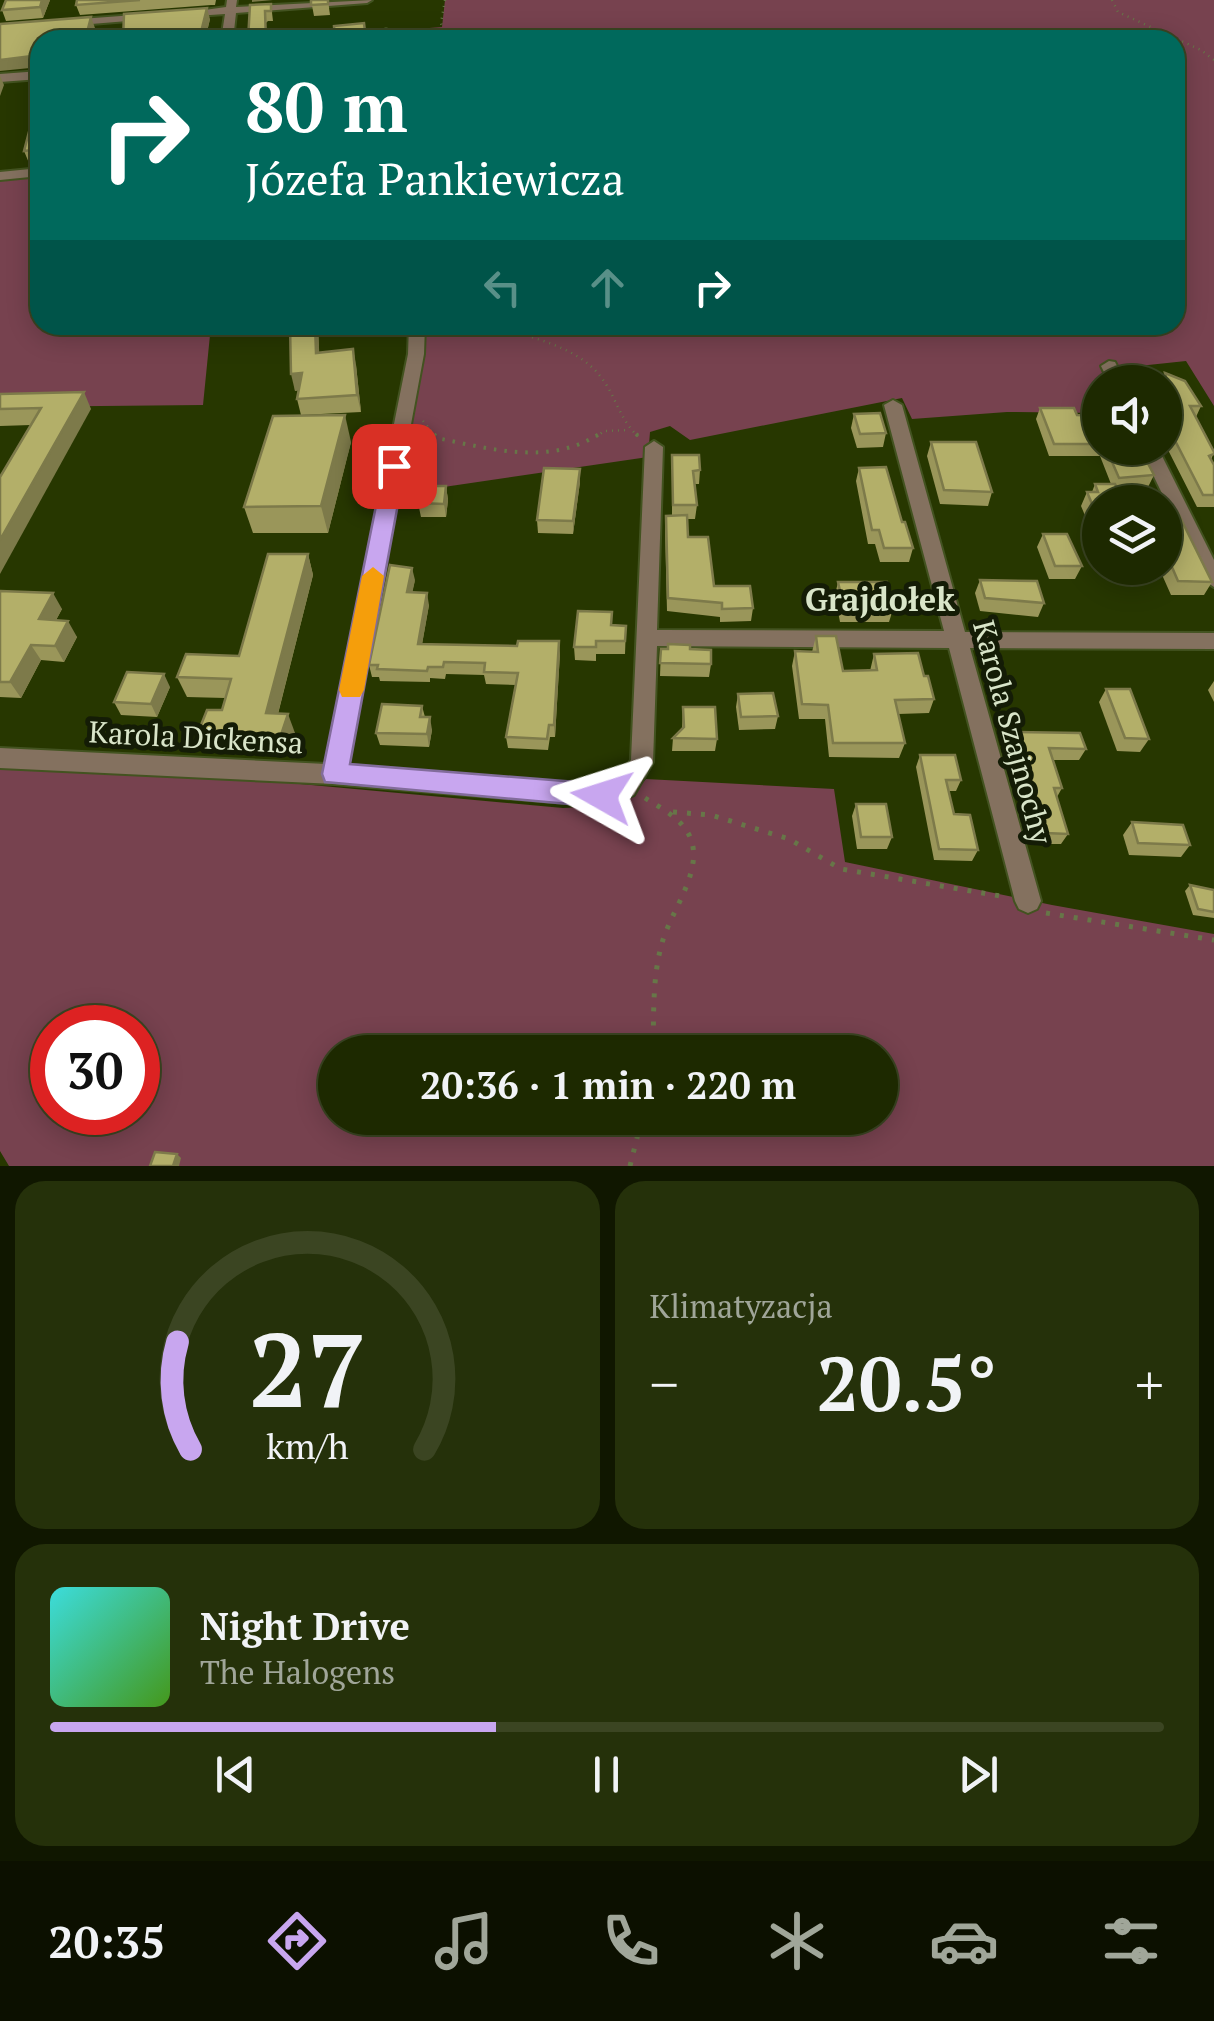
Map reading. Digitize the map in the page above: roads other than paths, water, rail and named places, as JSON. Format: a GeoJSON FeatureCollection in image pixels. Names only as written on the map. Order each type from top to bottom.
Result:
{"type":"FeatureCollection","features":[{"type":"Feature","properties":{"kind":"street"},"geometry":{"type":"LineString","coordinates":[[56,24],[111,25],[232,5],[367,0]]}},
{"type":"Feature","properties":{"kind":"street"},"geometry":{"type":"LineString","coordinates":[[229,30],[232,5]]}},
{"type":"Feature","properties":{"kind":"street"},"geometry":{"type":"LineString","coordinates":[[0,78],[30,76]]}},
{"type":"Feature","properties":{"kind":"street"},"geometry":{"type":"LineString","coordinates":[[0,176],[30,173]]}},
{"type":"Feature","properties":{"kind":"street"},"geometry":{"type":"LineString","coordinates":[[335,774],[417,335]]}},
{"type":"Feature","properties":{"kind":"street","name":"Karola Szajnochy"},"geometry":{"type":"LineString","coordinates":[[893,404],[1028,901]]}},
{"type":"Feature","properties":{"kind":"street"},"geometry":{"type":"LineString","coordinates":[[654,447],[647,638],[1214,641]]}},
{"type":"Feature","properties":{"kind":"street"},"geometry":{"type":"LineString","coordinates":[[1157,465],[1214,580]]}},
{"type":"Feature","properties":{"kind":"street","name":"Karola Dickensa"},"geometry":{"type":"LineString","coordinates":[[0,758],[335,774],[602,796],[626,788],[642,762],[647,638]]}},
{"type":"Feature","properties":{"kind":"district","name":"Grajdołek"},"geometry":{"type":"Point","coordinates":[880,599]}}]}
